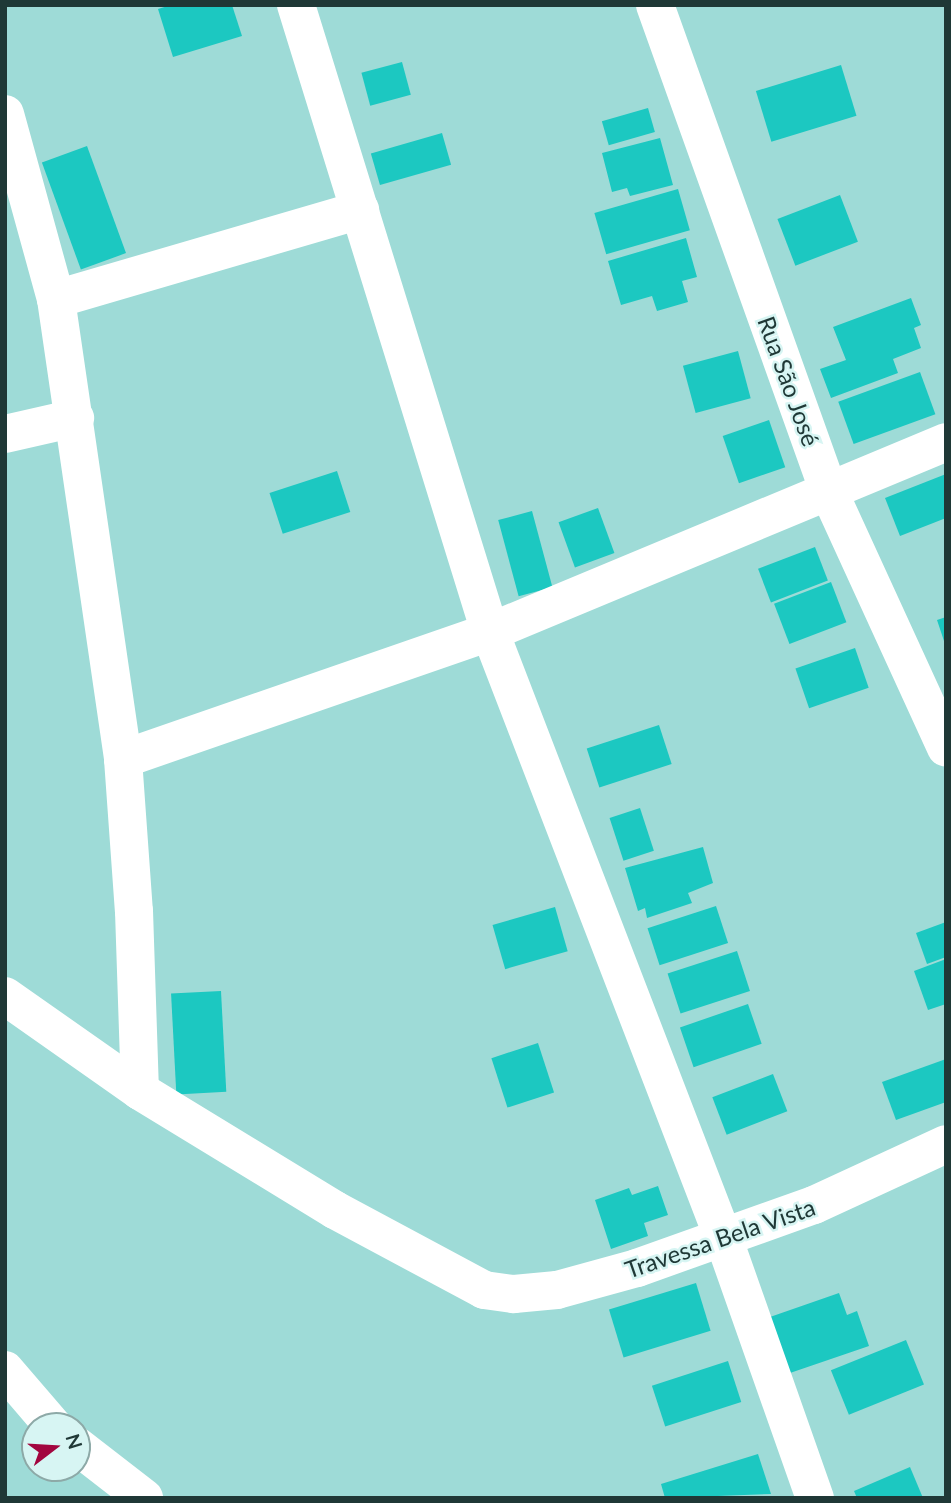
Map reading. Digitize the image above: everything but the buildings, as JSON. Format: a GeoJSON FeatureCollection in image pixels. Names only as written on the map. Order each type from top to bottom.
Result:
{"type":"FeatureCollection","features":[{"type":"Feature","properties":{"kind":"street"},"geometry":{"type":"LineString","coordinates":[[296,5],[490,632],[723,1237],[815,1498]]}},
{"type":"Feature","properties":{"kind":"street","name":"Rua São José"},"geometry":{"type":"LineString","coordinates":[[655,5],[829,492],[946,747]]}},
{"type":"Feature","properties":{"kind":"street"},"geometry":{"type":"LineString","coordinates":[[5,114],[56,299],[123,759],[134,911],[140,1091]]}},
{"type":"Feature","properties":{"kind":"street"},"geometry":{"type":"LineString","coordinates":[[56,299],[360,210]]}},
{"type":"Feature","properties":{"kind":"street"},"geometry":{"type":"LineString","coordinates":[[5,434],[75,418]]}},
{"type":"Feature","properties":{"kind":"street"},"geometry":{"type":"LineString","coordinates":[[123,759],[490,632],[946,442]]}},
{"type":"Feature","properties":{"kind":"street"},"geometry":{"type":"LineString","coordinates":[[5,996],[140,1091]]}},
{"type":"Feature","properties":{"kind":"street","name":"Travessa Bela Vista"},"geometry":{"type":"LineString","coordinates":[[140,1091],[335,1210],[484,1290],[514,1294],[557,1290],[723,1237],[814,1205],[946,1144]]}},
{"type":"Feature","properties":{"kind":"street"},"geometry":{"type":"LineString","coordinates":[[5,1370],[41,1412]]}},
{"type":"Feature","properties":{"kind":"street"},"geometry":{"type":"LineString","coordinates":[[91,1457],[144,1498]]}}]}
